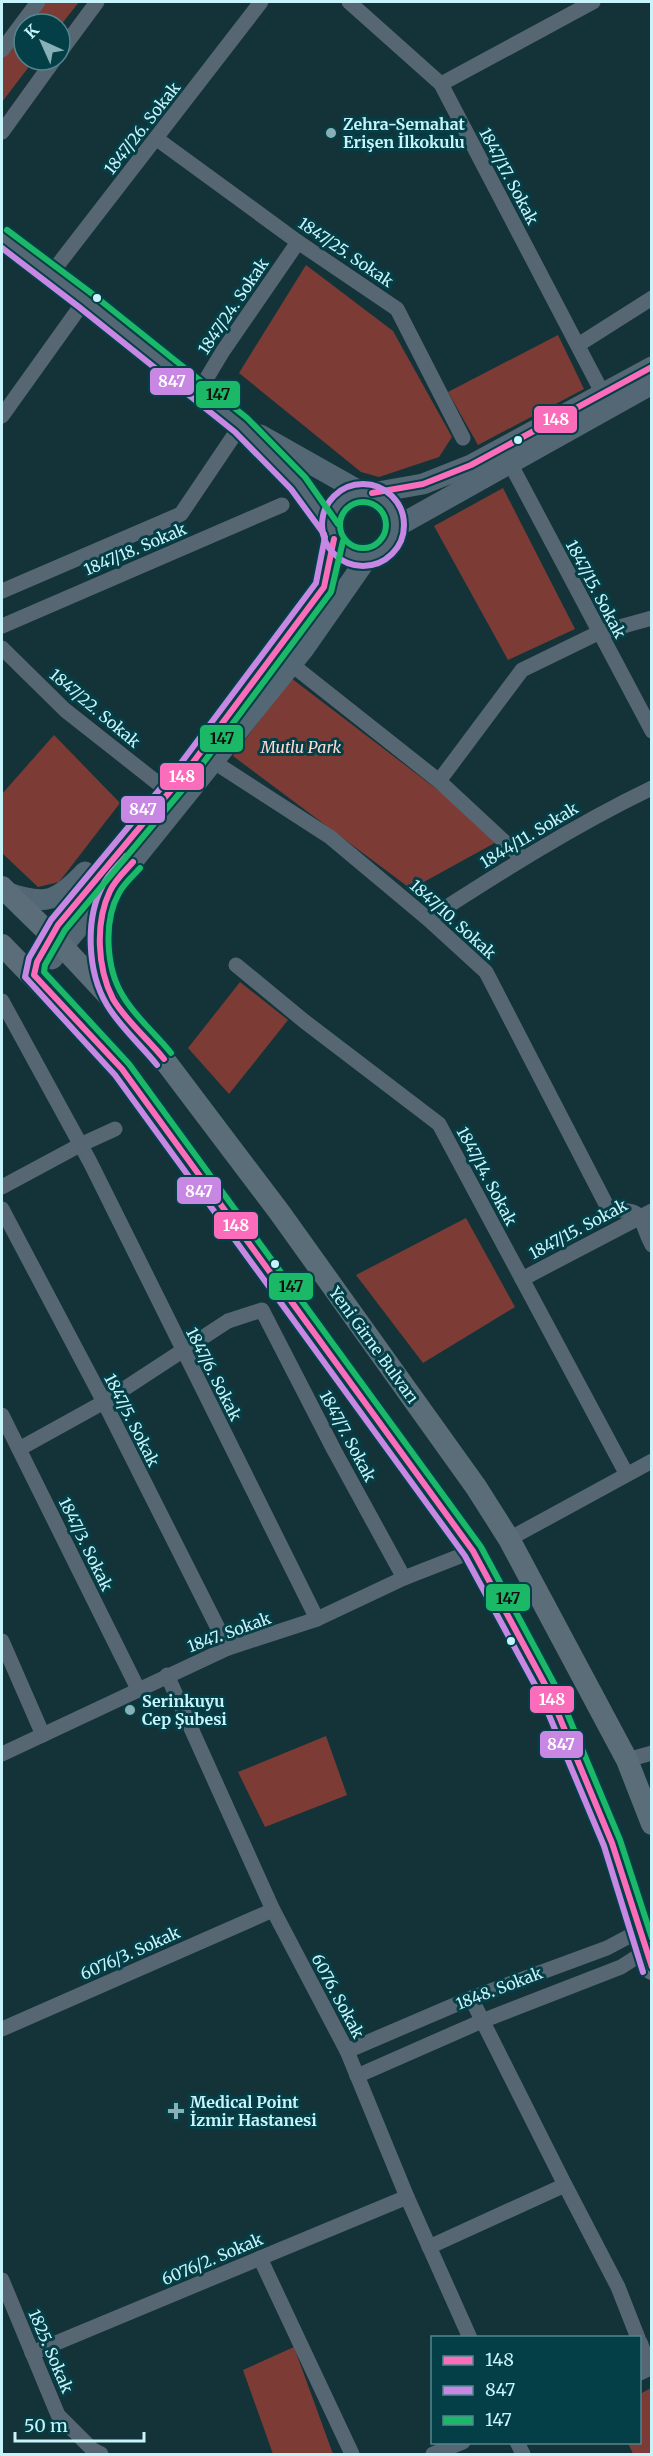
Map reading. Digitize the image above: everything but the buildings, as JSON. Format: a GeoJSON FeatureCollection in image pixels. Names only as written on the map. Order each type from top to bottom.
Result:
{"type":"FeatureCollection","features":[{"type":"Feature","properties":{"kind":"main road"},"geometry":{"type":"LineString","coordinates":[[2,237],[85,300],[240,425],[298,483],[348,553],[358,557],[368,557],[378,554],[387,547],[396,527],[395,516],[390,506],[382,498],[367,493],[240,425]]}},
{"type":"Feature","properties":{"kind":"main road"},"geometry":{"type":"LineString","coordinates":[[34,975],[127,840],[182,777],[324,587],[335,509],[341,501],[350,495],[423,484],[471,465],[651,367]]}},
{"type":"Feature","properties":{"kind":"main road"},"geometry":{"type":"LineString","coordinates":[[396,527],[651,384]]}},
{"type":"Feature","properties":{"kind":"main road"},"geometry":{"type":"LineString","coordinates":[[57,941],[109,891],[214,762],[291,664],[368,557]]}},
{"type":"Feature","properties":{"kind":"main road"},"geometry":{"type":"LineString","coordinates":[[5,890],[40,901],[53,899],[68,890],[108,848],[127,840]]}},
{"type":"Feature","properties":{"kind":"main road","name":"Yeni Girne Bulvarı"},"geometry":{"type":"LineString","coordinates":[[5,890],[57,941],[147,1037],[280,1213],[476,1487],[509,1539],[627,1760],[651,1824]]}},
{"type":"Feature","properties":{"kind":"main road"},"geometry":{"type":"LineString","coordinates":[[109,891],[99,939],[102,965],[119,1009]]}},
{"type":"Feature","properties":{"kind":"main road"},"geometry":{"type":"LineString","coordinates":[[2,945],[34,975],[122,1069],[473,1551],[549,1692],[612,1844],[648,1945]]}},
{"type":"Feature","properties":{"kind":"street"},"geometry":{"type":"LineString","coordinates":[[72,36],[97,2]]}},
{"type":"Feature","properties":{"kind":"street","name":"1847/26. Sokak"},"geometry":{"type":"LineString","coordinates":[[50,275],[261,2]]}},
{"type":"Feature","properties":{"kind":"street","name":"1847/17. Sokak"},"geometry":{"type":"LineString","coordinates":[[349,2],[441,84],[603,394]]}},
{"type":"Feature","properties":{"kind":"street"},"geometry":{"type":"LineString","coordinates":[[441,84],[593,2]]}},
{"type":"Feature","properties":{"kind":"street"},"geometry":{"type":"LineString","coordinates":[[2,50],[36,3]]}},
{"type":"Feature","properties":{"kind":"street"},"geometry":{"type":"LineString","coordinates":[[2,132],[45,72]]}},
{"type":"Feature","properties":{"kind":"street","name":"1847/25. Sokak"},"geometry":{"type":"LineString","coordinates":[[157,139],[298,242],[397,309],[463,438]]}},
{"type":"Feature","properties":{"kind":"street","name":"1847/24. Sokak"},"geometry":{"type":"LineString","coordinates":[[199,391],[223,351],[298,242]]}},
{"type":"Feature","properties":{"kind":"street"},"geometry":{"type":"LineString","coordinates":[[578,345],[651,298]]}},
{"type":"Feature","properties":{"kind":"street"},"geometry":{"type":"LineString","coordinates":[[2,416],[85,300]]}},
{"type":"Feature","properties":{"kind":"street","name":"1847/18. Sokak"},"geometry":{"type":"LineString","coordinates":[[2,591],[181,514],[240,425]]}},
{"type":"Feature","properties":{"kind":"street","name":"1847/15. Sokak"},"geometry":{"type":"LineString","coordinates":[[510,463],[598,633],[651,727]]}},
{"type":"Feature","properties":{"kind":"street","name":"1847/18. Sokak"},"geometry":{"type":"LineString","coordinates":[[2,626],[282,505]]}},
{"type":"Feature","properties":{"kind":"street"},"geometry":{"type":"LineString","coordinates":[[439,781],[522,670],[598,633],[651,618]]}},
{"type":"Feature","properties":{"kind":"street","name":"1847/22. Sokak"},"geometry":{"type":"LineString","coordinates":[[2,648],[65,710],[169,792]]}},
{"type":"Feature","properties":{"kind":"street"},"geometry":{"type":"LineString","coordinates":[[291,664],[439,781],[522,858]]}},
{"type":"Feature","properties":{"kind":"street","name":"1847/10. Sokak"},"geometry":{"type":"LineString","coordinates":[[214,762],[330,837],[428,919],[486,972],[609,1210],[631,1210],[646,1214]]}},
{"type":"Feature","properties":{"kind":"street","name":"1844/11. Sokak"},"geometry":{"type":"LineString","coordinates":[[428,919],[522,858],[598,814],[651,788]]}},
{"type":"Feature","properties":{"kind":"street","name":"1847/14. Sokak"},"geometry":{"type":"LineString","coordinates":[[236,965],[304,1021],[439,1124],[626,1473]]}},
{"type":"Feature","properties":{"kind":"street"},"geometry":{"type":"LineString","coordinates":[[2,1001],[80,1145]]}},
{"type":"Feature","properties":{"kind":"street"},"geometry":{"type":"LineString","coordinates":[[2,1187],[115,1129]]}},
{"type":"Feature","properties":{"kind":"street","name":"1847/6. Sokak"},"geometry":{"type":"LineString","coordinates":[[80,1145],[317,1619]]}},
{"type":"Feature","properties":{"kind":"street","name":"1847/5. Sokak"},"geometry":{"type":"LineString","coordinates":[[2,1209],[104,1402],[228,1648]]}},
{"type":"Feature","properties":{"kind":"street"},"geometry":{"type":"LineString","coordinates":[[646,1214],[651,1245]]}},
{"type":"Feature","properties":{"kind":"street","name":"1847/15. Sokak"},"geometry":{"type":"LineString","coordinates":[[522,1279],[646,1214]]}},
{"type":"Feature","properties":{"kind":"street","name":"1847/7. Sokak"},"geometry":{"type":"LineString","coordinates":[[183,1352],[228,1322],[262,1310],[334,1450],[404,1578]]}},
{"type":"Feature","properties":{"kind":"street"},"geometry":{"type":"LineString","coordinates":[[19,1449],[104,1402],[183,1352]]}},
{"type":"Feature","properties":{"kind":"street","name":"1847/3. Sokak"},"geometry":{"type":"LineString","coordinates":[[2,1415],[138,1689]]}},
{"type":"Feature","properties":{"kind":"street"},"geometry":{"type":"LineString","coordinates":[[509,1539],[651,1461]]}},
{"type":"Feature","properties":{"kind":"street","name":"1847. Sokak"},"geometry":{"type":"LineString","coordinates":[[2,1754],[228,1648],[317,1619],[404,1578],[473,1551]]}},
{"type":"Feature","properties":{"kind":"street"},"geometry":{"type":"LineString","coordinates":[[2,1641],[43,1735]]}},
{"type":"Feature","properties":{"kind":"street","name":"6076. Sokak"},"geometry":{"type":"LineString","coordinates":[[167,1675],[273,1910],[347,2051],[407,2197],[470,2336]]}},
{"type":"Feature","properties":{"kind":"street"},"geometry":{"type":"LineString","coordinates":[[627,1760],[651,1753]]}},
{"type":"Feature","properties":{"kind":"street","name":"6076/3. Sokak"},"geometry":{"type":"LineString","coordinates":[[2,2029],[273,1910]]}},
{"type":"Feature","properties":{"kind":"street","name":"1848. Sokak"},"geometry":{"type":"LineString","coordinates":[[347,2051],[471,1998],[607,1948],[648,1945]]}},
{"type":"Feature","properties":{"kind":"street","name":"1848. Sokak"},"geometry":{"type":"LineString","coordinates":[[357,2076],[482,2021],[621,1967],[648,1945]]}},
{"type":"Feature","properties":{"kind":"street"},"geometry":{"type":"LineString","coordinates":[[471,1998],[618,2287],[637,2336]]}},
{"type":"Feature","properties":{"kind":"street"},"geometry":{"type":"LineString","coordinates":[[429,2247],[565,2185]]}},
{"type":"Feature","properties":{"kind":"street","name":"6076/2. Sokak"},"geometry":{"type":"LineString","coordinates":[[32,2353],[407,2197]]}},
{"type":"Feature","properties":{"kind":"street"},"geometry":{"type":"LineString","coordinates":[[260,2258],[352,2454]]}},
{"type":"Feature","properties":{"kind":"street","name":"1825. Sokak"},"geometry":{"type":"LineString","coordinates":[[2,2280],[58,2415],[93,2450],[101,2454]]}},
{"type":"Feature","properties":{"kind":"street"},"geometry":{"type":"LineString","coordinates":[[641,2345],[650,2368],[641,2372]]}},
{"type":"Feature","properties":{"kind":"street"},"geometry":{"type":"LineString","coordinates":[[433,2454],[459,2444]]}},
{"type":"Feature","properties":{"kind":"green space"},"geometry":{"type":"Polygon","coordinates":[[[45,2],[79,2],[71,12],[37,12],[45,2]]]}},
{"type":"Feature","properties":{"kind":"green space"},"geometry":{"type":"Polygon","coordinates":[[[12,44],[12,72],[25,72],[2,102],[2,58],[12,44]]]}},
{"type":"Feature","properties":{"kind":"green space"},"geometry":{"type":"Polygon","coordinates":[[[306,265],[393,331],[452,437],[439,457],[379,477],[361,472],[239,373],[306,265]]]}},
{"type":"Feature","properties":{"kind":"green space"},"geometry":{"type":"Polygon","coordinates":[[[558,335],[584,389],[478,445],[448,392],[558,335]]]}},
{"type":"Feature","properties":{"kind":"green space"},"geometry":{"type":"Polygon","coordinates":[[[503,488],[575,629],[508,660],[434,526],[503,488]]]}},
{"type":"Feature","properties":{"kind":"green space","name":"Mutlu Park"},"geometry":{"type":"Polygon","coordinates":[[[291,678],[502,839],[411,889],[233,756],[291,678]]]}},
{"type":"Feature","properties":{"kind":"green space"},"geometry":{"type":"Polygon","coordinates":[[[54,735],[120,803],[59,882],[38,887],[2,853],[2,794],[54,735]]]}},
{"type":"Feature","properties":{"kind":"green space"},"geometry":{"type":"Polygon","coordinates":[[[240,982],[288,1020],[229,1094],[188,1048],[240,982]]]}},
{"type":"Feature","properties":{"kind":"green space"},"geometry":{"type":"Polygon","coordinates":[[[466,1218],[515,1307],[423,1363],[356,1275],[466,1218]]]}},
{"type":"Feature","properties":{"kind":"green space"},"geometry":{"type":"Polygon","coordinates":[[[326,1736],[347,1795],[265,1827],[238,1772],[326,1736]]]}},
{"type":"Feature","properties":{"kind":"green space"},"geometry":{"type":"Polygon","coordinates":[[[294,2347],[333,2454],[273,2454],[243,2370],[294,2347]]]}},
{"type":"Feature","properties":{"kind":"green space"},"geometry":{"type":"Polygon","coordinates":[[[651,2388],[651,2454],[633,2454],[628,2444],[641,2444],[641,2393],[651,2388]]]}},
{"type":"Feature","properties":{"kind":"transit line","name":"147"},"geometry":{"type":"LineString","coordinates":[[7,230],[91,293],[247,418],[305,477],[338,524]]}},
{"type":"Feature","properties":{"kind":"transit line","name":"847"},"geometry":{"type":"LineString","coordinates":[[2,248],[235,432],[291,489],[324,534]]}},
{"type":"Feature","properties":{"kind":"transit line","name":"148"},"geometry":{"type":"LineString","coordinates":[[372,493],[423,484],[471,465],[652,367]]}},
{"type":"Feature","properties":{"kind":"transit line","name":"847"},"geometry":{"type":"LineString","coordinates":[[363,484],[379,487],[392,496],[401,509],[404,525],[401,541],[392,554],[379,563],[363,566],[347,563],[334,554],[325,541],[322,525],[325,509],[334,496],[347,487],[363,484]]}},
{"type":"Feature","properties":{"kind":"transit line","name":"147"},"geometry":{"type":"LineString","coordinates":[[363,502],[379,509],[386,525],[379,541],[363,548],[347,541],[340,525],[347,509],[363,502]]}},
{"type":"Feature","properties":{"kind":"transit line","name":"847"},"geometry":{"type":"LineString","coordinates":[[325,537],[316,583],[175,771],[51,920],[29,958],[25,977],[115,1075],[465,1556],[541,1696],[604,1846],[643,1972]]}},
{"type":"Feature","properties":{"kind":"transit line","name":"148"},"geometry":{"type":"LineString","coordinates":[[334,539],[324,587],[182,777],[58,925],[37,962],[34,975],[122,1069],[473,1551],[549,1692],[612,1843],[652,1967]]}},
{"type":"Feature","properties":{"kind":"transit line","name":"147"},"geometry":{"type":"LineString","coordinates":[[343,541],[331,592],[189,782],[65,930],[45,965],[44,972],[129,1064],[481,1547],[557,1689],[620,1840],[652,1938]]}},
{"type":"Feature","properties":{"kind":"transit line","name":"847"},"geometry":{"type":"LineString","coordinates":[[126,856],[108,877],[97,898],[91,929],[92,961],[100,992],[107,1005],[157,1065]]}},
{"type":"Feature","properties":{"kind":"transit line","name":"148"},"geometry":{"type":"LineString","coordinates":[[133,862],[115,883],[105,903],[100,931],[101,959],[113,999],[124,1015],[164,1059]]}},
{"type":"Feature","properties":{"kind":"transit line","name":"147"},"geometry":{"type":"LineString","coordinates":[[140,868],[123,886],[114,904],[110,917],[110,959],[117,985],[128,1004],[171,1053]]}},
{"type":"Feature","properties":{"kind":"place","name":"Zehra-Semahat Erişen İlkokulu"},"geometry":{"type":"Point","coordinates":[331,133]}},
{"type":"Feature","properties":{"kind":"place","name":"Serinkuyu Cep Şubesi"},"geometry":{"type":"Point","coordinates":[130,1710]}},
{"type":"Feature","properties":{"kind":"place","name":"Medical Point İzmir Hastanesi"},"geometry":{"type":"Point","coordinates":[176,2111]}}]}
